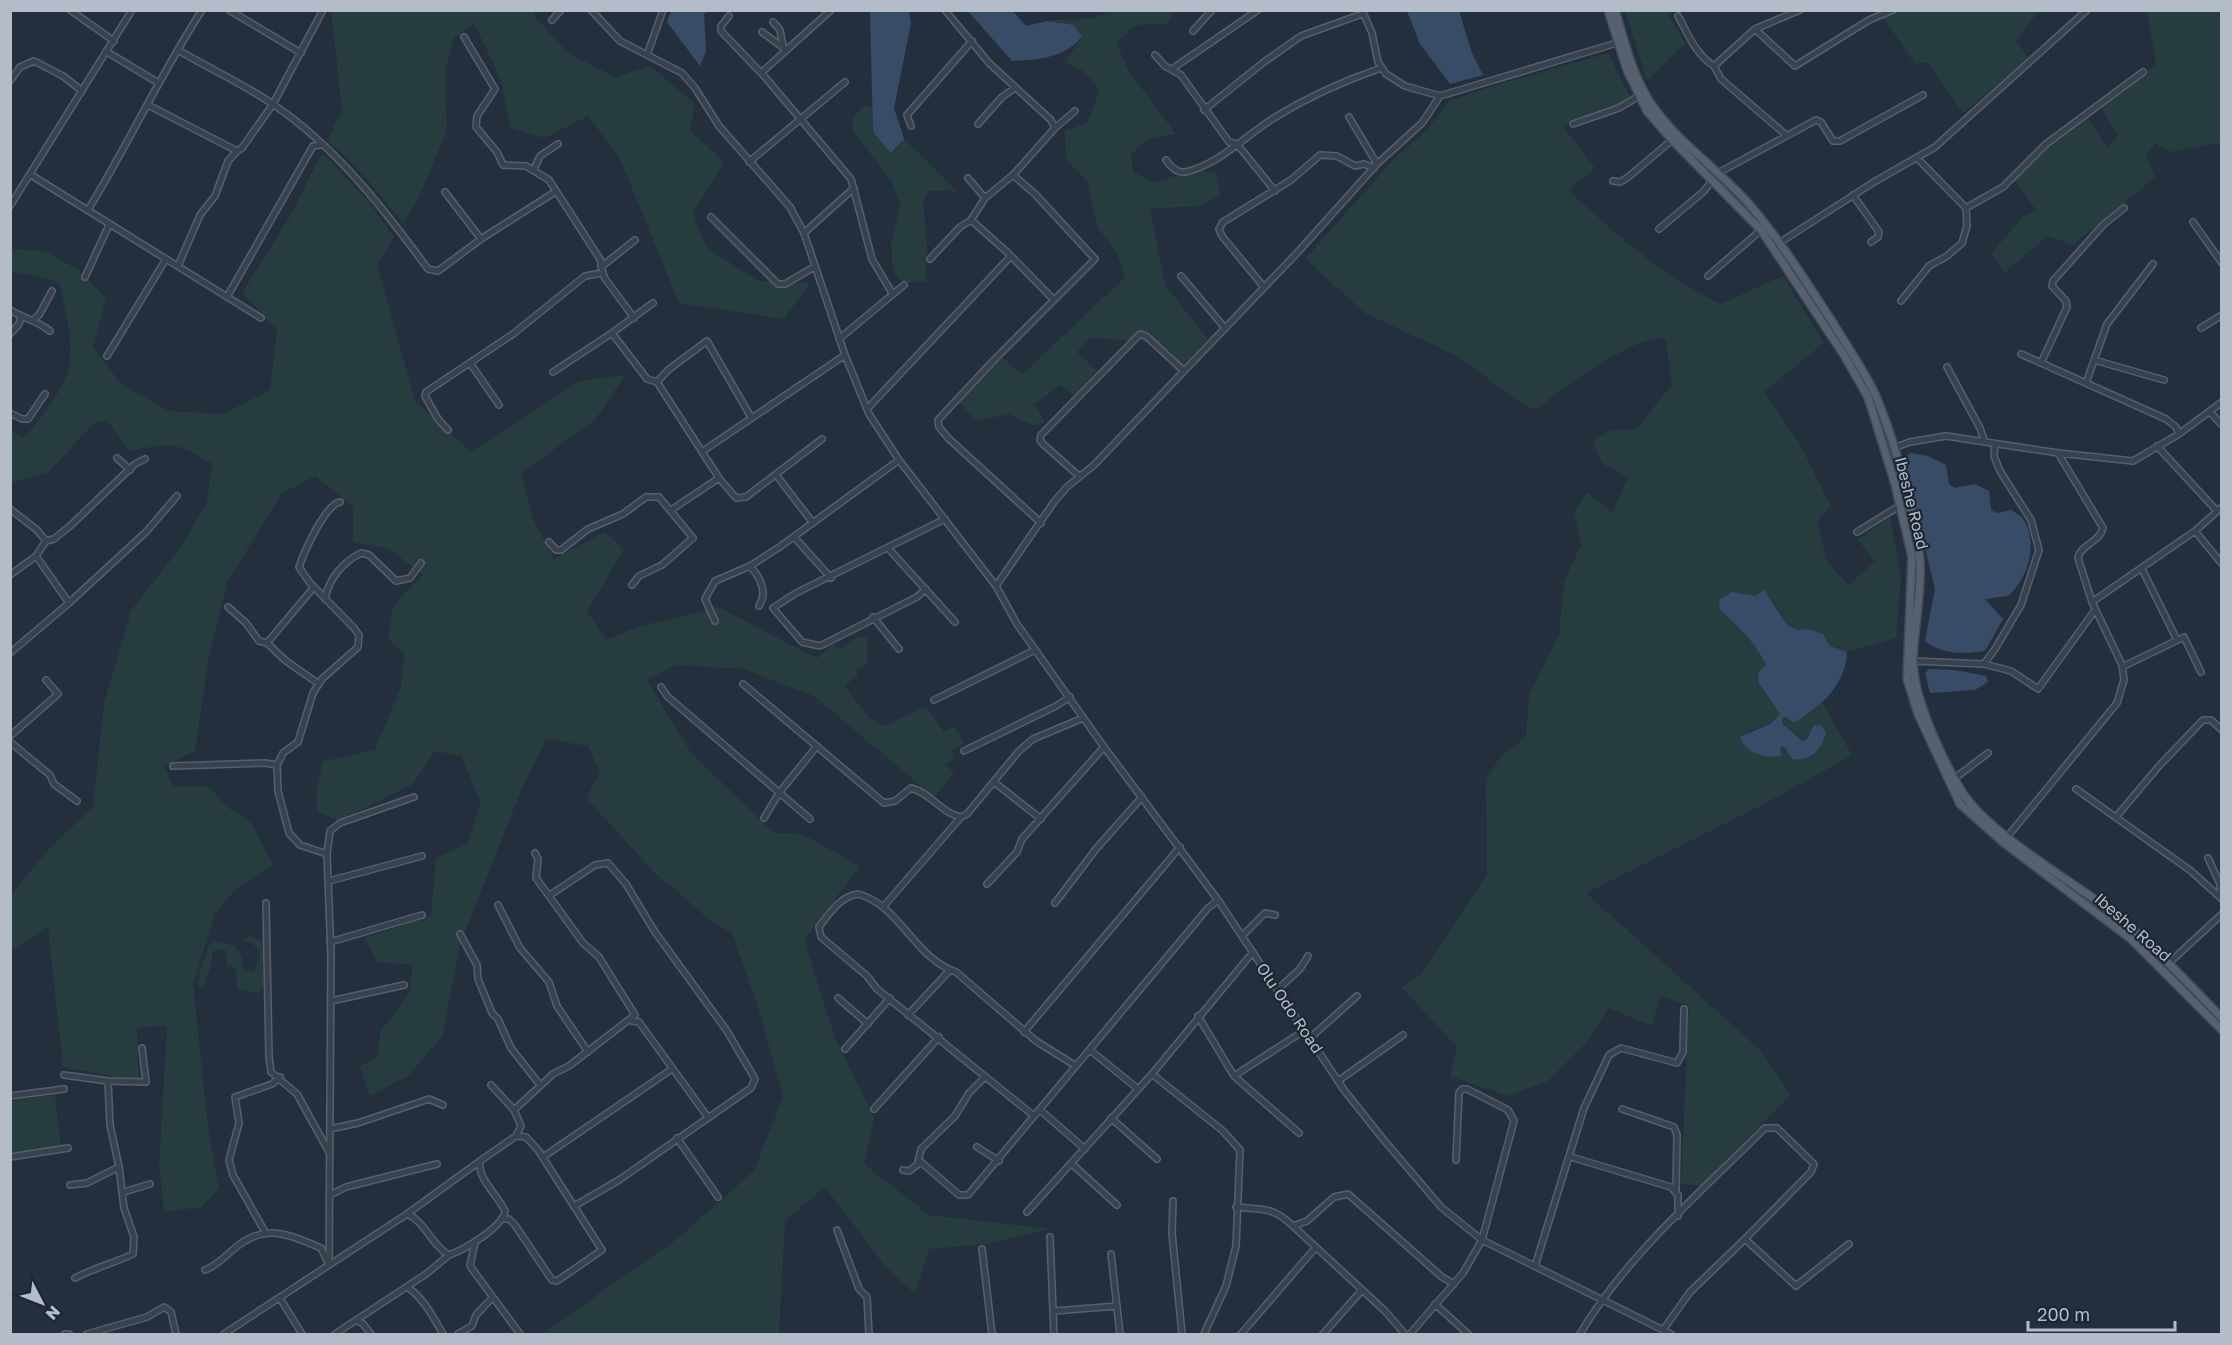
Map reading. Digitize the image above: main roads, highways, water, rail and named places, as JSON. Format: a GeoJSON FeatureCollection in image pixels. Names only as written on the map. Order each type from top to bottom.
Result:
{"type":"FeatureCollection","features":[{"type":"Feature","properties":{"kind":"main road","name":"Ibeshe Road"},"geometry":{"type":"LineString","coordinates":[[1608,10],[1642,89],[1653,106],[1761,230],[1776,244],[1868,397],[1901,505],[1912,557],[1907,638],[1908,679],[1918,714],[1960,804],[2004,843],[2131,939],[2222,1030]]}},
{"type":"Feature","properties":{"kind":"main road","name":"Ibeshe Road"},"geometry":{"type":"LineString","coordinates":[[1615,10],[1621,42],[1639,96],[1647,111],[1672,140],[1747,202],[1874,394],[1893,448],[1920,560],[1913,661],[1916,686],[1925,712],[1955,778],[1976,808],[2008,836],[2123,921],[2169,963],[2222,1018]]}},
{"type":"Feature","properties":{"kind":"water"},"geometry":{"type":"Polygon","coordinates":[[[671,11],[708,11],[704,14],[706,51],[700,66],[667,22],[671,11]]]}},
{"type":"Feature","properties":{"kind":"water"},"geometry":{"type":"Polygon","coordinates":[[[870,11],[909,11],[911,23],[894,108],[904,139],[891,153],[873,132],[870,11]]]}},
{"type":"Feature","properties":{"kind":"water"},"geometry":{"type":"Polygon","coordinates":[[[968,11],[1013,11],[1026,26],[1047,21],[1074,25],[1082,37],[1059,54],[1041,59],[1012,61],[968,11]]]}},
{"type":"Feature","properties":{"kind":"water"},"geometry":{"type":"Polygon","coordinates":[[[1407,11],[1459,11],[1472,53],[1483,75],[1450,84],[1420,44],[1407,11]]]}},
{"type":"Feature","properties":{"kind":"water"},"geometry":{"type":"Polygon","coordinates":[[[1911,453],[1928,456],[1946,465],[1949,484],[1955,488],[1975,484],[1989,491],[1991,510],[1997,513],[2011,510],[2023,518],[2029,531],[2028,562],[2015,589],[2008,596],[1985,599],[2003,619],[1985,651],[1969,653],[1946,651],[1925,641],[1935,589],[1903,457],[1911,453]]]}},
{"type":"Feature","properties":{"kind":"water"},"geometry":{"type":"Polygon","coordinates":[[[1764,590],[1787,625],[1798,630],[1809,629],[1823,634],[1830,646],[1847,652],[1842,675],[1830,694],[1794,723],[1786,717],[1782,718],[1782,723],[1802,741],[1807,739],[1814,725],[1822,726],[1826,733],[1818,750],[1804,758],[1792,759],[1784,746],[1780,747],[1781,756],[1756,754],[1743,743],[1740,737],[1772,723],[1780,714],[1759,683],[1758,672],[1766,665],[1762,657],[1745,634],[1719,609],[1720,599],[1732,592],[1755,596],[1764,590]]]}},
{"type":"Feature","properties":{"kind":"water"},"geometry":{"type":"Polygon","coordinates":[[[1929,669],[1955,670],[1986,676],[1988,682],[1975,690],[1930,693],[1925,673],[1929,669]]]}}]}
